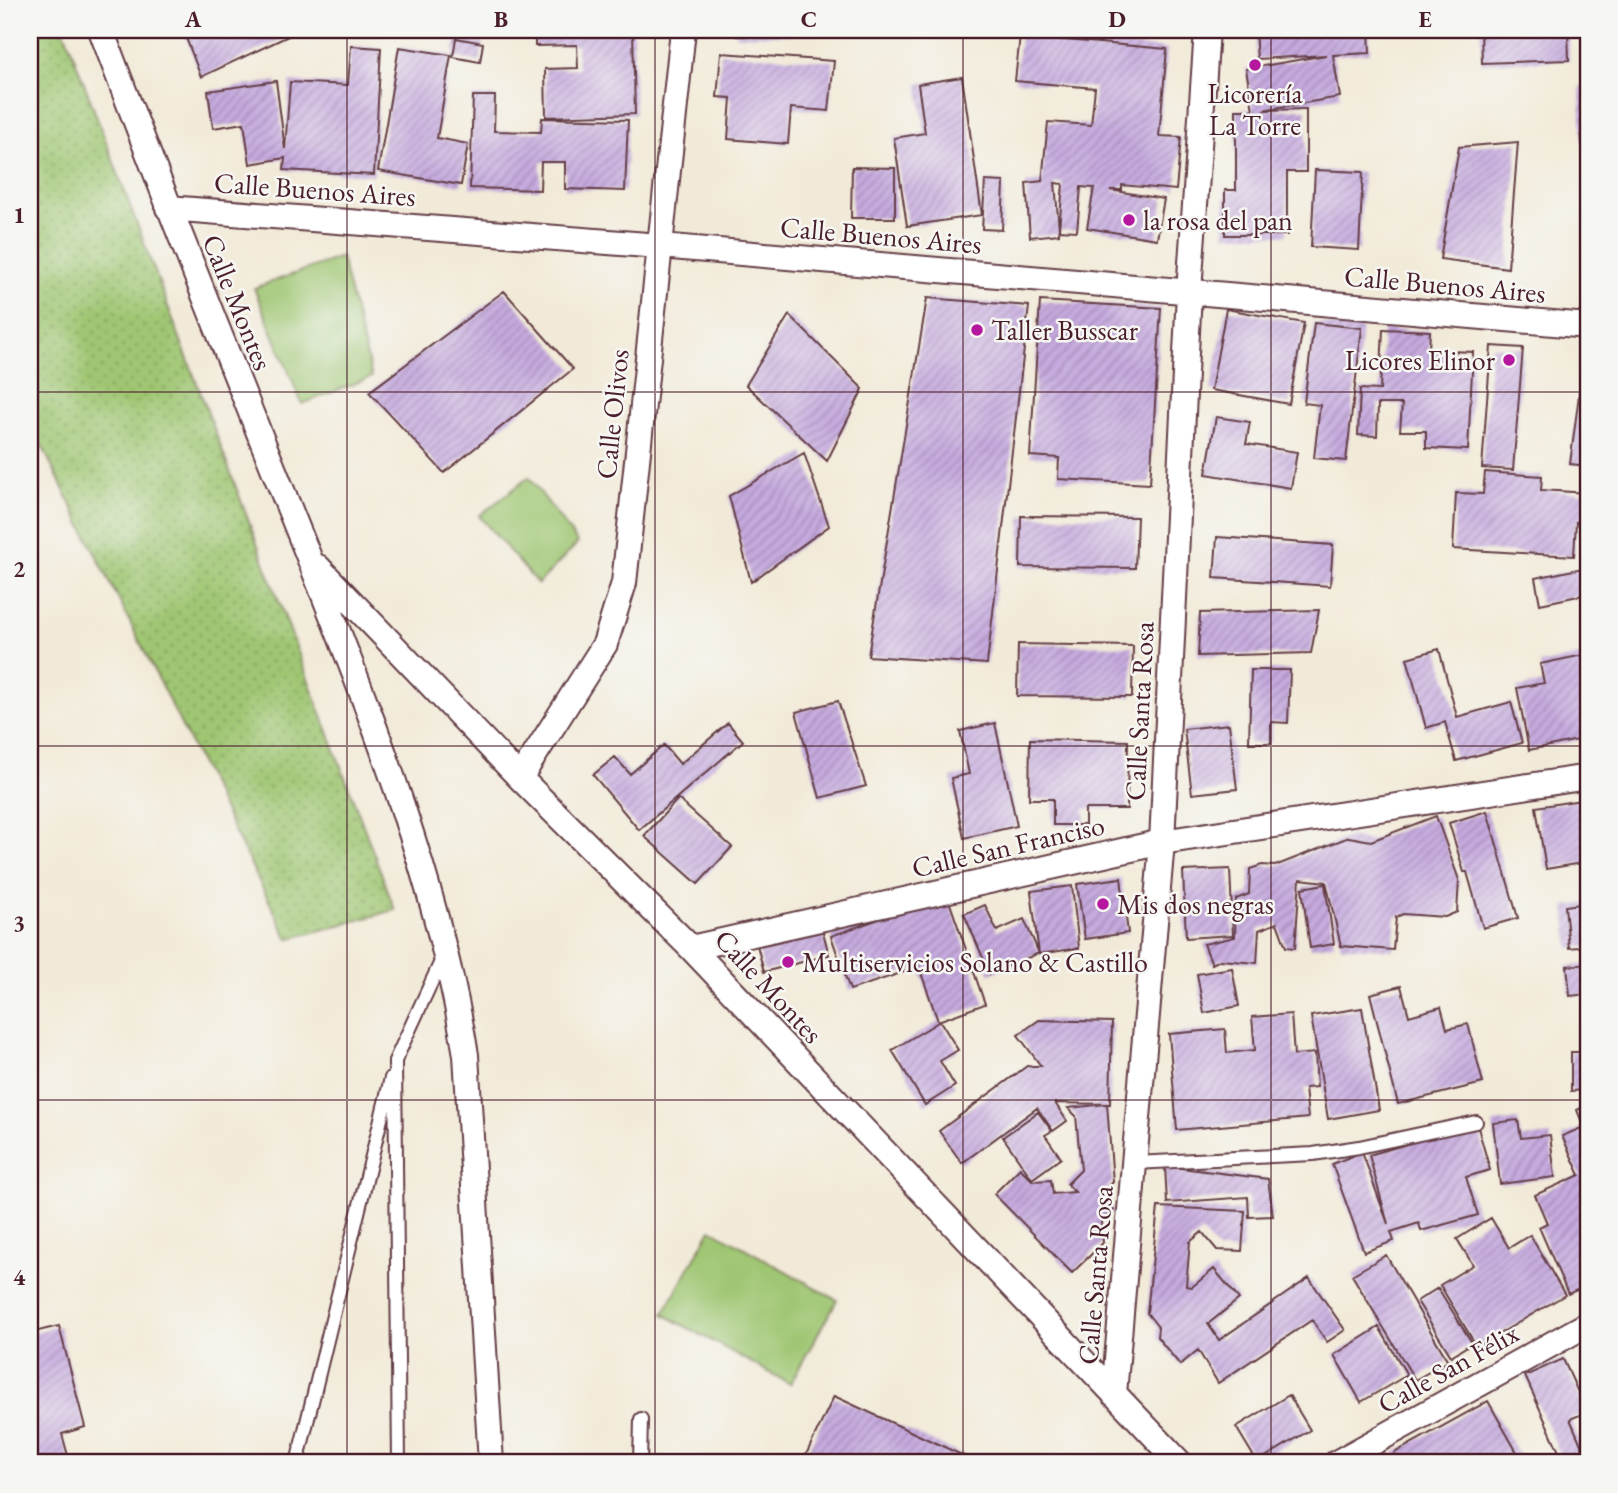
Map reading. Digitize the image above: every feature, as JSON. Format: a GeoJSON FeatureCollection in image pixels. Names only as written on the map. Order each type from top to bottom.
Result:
{"type":"FeatureCollection","features":[{"type":"Feature","properties":{"kind":"street","name":"Calle Montes"},"geometry":{"type":"LineString","coordinates":[[101,30],[167,208],[349,658],[414,840],[435,910],[460,1015],[466,1055],[491,1463]]}},
{"type":"Feature","properties":{"kind":"street","name":"Calle Olivos"},"geometry":{"type":"LineString","coordinates":[[520,778],[605,644],[624,583],[684,30]]}},
{"type":"Feature","properties":{"kind":"street","name":"Calle Santa Rosa"},"geometry":{"type":"LineString","coordinates":[[1114,1394],[1163,842],[1189,292],[1207,30]]}},
{"type":"Feature","properties":{"kind":"street","name":"Calle Buenos Aires"},"geometry":{"type":"LineString","coordinates":[[167,208],[660,246],[1588,326]]}},
{"type":"Feature","properties":{"kind":"street","name":"Calle Montes"},"geometry":{"type":"LineString","coordinates":[[308,556],[520,778],[691,948],[1180,1463]]}},
{"type":"Feature","properties":{"kind":"street","name":"Calle San Franciso"},"geometry":{"type":"LineString","coordinates":[[691,948],[1163,842],[1588,777]]}},
{"type":"Feature","properties":{"kind":"street","name":"Calle San Félix"},"geometry":{"type":"LineString","coordinates":[[1336,1463],[1588,1324]]}},
{"type":"Feature","properties":{"kind":"lane"},"geometry":{"type":"LineString","coordinates":[[297,1463],[396,1061],[444,953]]}},
{"type":"Feature","properties":{"kind":"lane"},"geometry":{"type":"LineString","coordinates":[[396,1061],[399,1463]]}},
{"type":"Feature","properties":{"kind":"lane"},"geometry":{"type":"LineString","coordinates":[[1135,1163],[1313,1154],[1476,1122]]}},
{"type":"Feature","properties":{"kind":"lane"},"geometry":{"type":"LineString","coordinates":[[639,1463],[641,1419]]}},
{"type":"Feature","properties":{"kind":"green space"},"geometry":{"type":"Polygon","coordinates":[[[30,30],[64,30],[395,910],[288,939],[30,422],[30,30]]]}},
{"type":"Feature","properties":{"kind":"green space"},"geometry":{"type":"Polygon","coordinates":[[[341,257],[372,377],[302,404],[254,288],[341,257]]]}},
{"type":"Feature","properties":{"kind":"green space"},"geometry":{"type":"Polygon","coordinates":[[[529,477],[578,543],[538,584],[479,516],[529,477]]]}},
{"type":"Feature","properties":{"kind":"green space"},"geometry":{"type":"Polygon","coordinates":[[[711,1229],[837,1300],[790,1384],[663,1314],[711,1229]]]}},
{"type":"Feature","properties":{"kind":"building"},"geometry":{"type":"Polygon","coordinates":[[[183,30],[301,30],[201,77],[183,30]]]}},
{"type":"Feature","properties":{"kind":"building"},"geometry":{"type":"Polygon","coordinates":[[[535,30],[633,30],[635,114],[546,117],[545,69],[578,68],[577,45],[535,46],[535,30]]]}},
{"type":"Feature","properties":{"kind":"building"},"geometry":{"type":"Polygon","coordinates":[[[735,30],[854,30],[854,33],[736,36],[735,30]]]}},
{"type":"Feature","properties":{"kind":"building"},"geometry":{"type":"Polygon","coordinates":[[[1255,30],[1369,30],[1370,53],[1333,55],[1340,97],[1263,110],[1306,109],[1306,172],[1287,172],[1287,235],[1225,235],[1225,190],[1236,190],[1236,110],[1253,110],[1246,69],[1326,55],[1257,59],[1255,30]]]}},
{"type":"Feature","properties":{"kind":"building"},"geometry":{"type":"Polygon","coordinates":[[[1481,30],[1568,30],[1569,60],[1482,63],[1481,30]]]}},
{"type":"Feature","properties":{"kind":"building"},"geometry":{"type":"Polygon","coordinates":[[[1020,36],[1167,49],[1159,136],[1181,137],[1176,190],[1122,185],[1122,190],[1110,190],[1164,199],[1157,239],[1087,228],[1094,188],[1081,187],[1077,231],[1059,230],[1059,234],[1030,237],[1026,183],[1042,181],[1048,122],[1091,125],[1095,88],[1015,81],[1020,36]],[[1055,183],[1059,229],[1063,184],[1055,183]]]}},
{"type":"Feature","properties":{"kind":"building"},"geometry":{"type":"Polygon","coordinates":[[[456,38],[483,43],[480,62],[453,57],[456,38]]]}},
{"type":"Feature","properties":{"kind":"building"},"geometry":{"type":"Polygon","coordinates":[[[351,46],[381,48],[374,175],[284,170],[285,158],[250,164],[244,123],[213,128],[208,91],[276,81],[285,149],[290,82],[348,85],[351,46]]]}},
{"type":"Feature","properties":{"kind":"building"},"geometry":{"type":"Polygon","coordinates":[[[399,47],[451,55],[437,138],[468,144],[461,185],[378,171],[399,47]]]}},
{"type":"Feature","properties":{"kind":"building"},"geometry":{"type":"Polygon","coordinates":[[[721,53],[834,61],[829,111],[791,108],[788,144],[728,139],[731,98],[717,97],[721,53]]]}},
{"type":"Feature","properties":{"kind":"building"},"geometry":{"type":"Polygon","coordinates":[[[962,77],[982,215],[907,226],[894,138],[925,133],[918,84],[962,77]]]}},
{"type":"Feature","properties":{"kind":"building"},"geometry":{"type":"Polygon","coordinates":[[[1580,86],[1588,86],[1588,143],[1582,143],[1580,86]]]}},
{"type":"Feature","properties":{"kind":"building"},"geometry":{"type":"Polygon","coordinates":[[[473,96],[495,96],[494,131],[541,132],[542,118],[628,120],[625,191],[565,189],[565,162],[541,162],[540,190],[470,188],[473,96]]]}},
{"type":"Feature","properties":{"kind":"building"},"geometry":{"type":"Polygon","coordinates":[[[1518,142],[1508,268],[1440,259],[1459,147],[1518,142]]]}},
{"type":"Feature","properties":{"kind":"building"},"geometry":{"type":"Polygon","coordinates":[[[852,167],[895,168],[895,218],[851,218],[852,167]]]}},
{"type":"Feature","properties":{"kind":"building"},"geometry":{"type":"Polygon","coordinates":[[[1315,170],[1363,172],[1359,250],[1311,247],[1315,170]]]}},
{"type":"Feature","properties":{"kind":"building"},"geometry":{"type":"Polygon","coordinates":[[[985,181],[1004,182],[1002,230],[982,229],[985,181]]]}},
{"type":"Feature","properties":{"kind":"building"},"geometry":{"type":"Polygon","coordinates":[[[504,291],[573,369],[444,473],[369,392],[504,291]]]}},
{"type":"Feature","properties":{"kind":"building"},"geometry":{"type":"Polygon","coordinates":[[[927,298],[1029,306],[987,664],[868,656],[927,298]]]}},
{"type":"Feature","properties":{"kind":"building"},"geometry":{"type":"Polygon","coordinates":[[[1040,301],[1161,308],[1150,484],[1058,479],[1059,458],[1030,456],[1040,301]]]}},
{"type":"Feature","properties":{"kind":"building"},"geometry":{"type":"Polygon","coordinates":[[[1226,309],[1304,323],[1289,404],[1211,390],[1226,309]]]}},
{"type":"Feature","properties":{"kind":"building"},"geometry":{"type":"Polygon","coordinates":[[[789,315],[863,389],[827,461],[746,385],[789,315]]]}},
{"type":"Feature","properties":{"kind":"building"},"geometry":{"type":"Polygon","coordinates":[[[1314,323],[1362,328],[1346,461],[1314,458],[1320,405],[1304,403],[1314,323]]]}},
{"type":"Feature","properties":{"kind":"building"},"geometry":{"type":"Polygon","coordinates":[[[1383,329],[1430,331],[1429,350],[1473,352],[1468,450],[1426,448],[1426,431],[1400,431],[1402,404],[1378,404],[1377,436],[1358,435],[1360,389],[1380,390],[1383,329]]]}},
{"type":"Feature","properties":{"kind":"building"},"geometry":{"type":"Polygon","coordinates":[[[1491,346],[1523,348],[1513,470],[1482,468],[1491,346]]]}},
{"type":"Feature","properties":{"kind":"building"},"geometry":{"type":"Polygon","coordinates":[[[1584,356],[1588,356],[1588,466],[1570,464],[1584,356]]]}},
{"type":"Feature","properties":{"kind":"building"},"geometry":{"type":"Polygon","coordinates":[[[1216,417],[1250,422],[1246,444],[1297,452],[1291,488],[1206,474],[1216,417]]]}},
{"type":"Feature","properties":{"kind":"building"},"geometry":{"type":"Polygon","coordinates":[[[804,453],[829,526],[751,582],[729,496],[804,453]]]}},
{"type":"Feature","properties":{"kind":"building"},"geometry":{"type":"Polygon","coordinates":[[[1485,472],[1542,476],[1541,490],[1588,493],[1588,522],[1576,522],[1574,556],[1453,549],[1456,493],[1483,494],[1485,472]]]}},
{"type":"Feature","properties":{"kind":"building"},"geometry":{"type":"Polygon","coordinates":[[[1021,516],[1137,517],[1135,568],[1020,567],[1021,516]]]}},
{"type":"Feature","properties":{"kind":"building"},"geometry":{"type":"Polygon","coordinates":[[[1217,537],[1333,545],[1330,586],[1214,578],[1217,537]]]}},
{"type":"Feature","properties":{"kind":"building"},"geometry":{"type":"Polygon","coordinates":[[[1588,567],[1588,594],[1540,604],[1535,578],[1588,567]]]}},
{"type":"Feature","properties":{"kind":"building"},"geometry":{"type":"Polygon","coordinates":[[[1319,610],[1311,653],[1198,656],[1200,613],[1319,610]]]}},
{"type":"Feature","properties":{"kind":"building"},"geometry":{"type":"Polygon","coordinates":[[[1018,644],[1133,646],[1132,697],[1017,696],[1018,644]]]}},
{"type":"Feature","properties":{"kind":"building"},"geometry":{"type":"Polygon","coordinates":[[[1439,649],[1457,717],[1511,702],[1522,743],[1456,761],[1445,722],[1426,728],[1407,658],[1439,649]]]}},
{"type":"Feature","properties":{"kind":"building"},"geometry":{"type":"Polygon","coordinates":[[[1588,654],[1588,738],[1529,750],[1517,688],[1544,683],[1540,664],[1588,654]]]}},
{"type":"Feature","properties":{"kind":"building"},"geometry":{"type":"Polygon","coordinates":[[[1251,670],[1290,670],[1288,723],[1271,722],[1271,743],[1249,743],[1251,670]]]}},
{"type":"Feature","properties":{"kind":"building"},"geometry":{"type":"Polygon","coordinates":[[[838,701],[866,786],[820,798],[796,712],[838,701]]]}},
{"type":"Feature","properties":{"kind":"building"},"geometry":{"type":"Polygon","coordinates":[[[728,723],[743,741],[639,830],[593,775],[615,757],[630,774],[664,745],[680,764],[728,723]]]}},
{"type":"Feature","properties":{"kind":"building"},"geometry":{"type":"Polygon","coordinates":[[[995,723],[1017,826],[964,838],[951,778],[969,774],[960,731],[995,723]]]}},
{"type":"Feature","properties":{"kind":"building"},"geometry":{"type":"Polygon","coordinates":[[[1229,724],[1237,789],[1192,794],[1184,729],[1229,724]]]}},
{"type":"Feature","properties":{"kind":"building"},"geometry":{"type":"Polygon","coordinates":[[[1030,739],[1128,741],[1127,809],[1085,809],[1085,825],[1053,825],[1053,799],[1029,799],[1030,739]]]}},
{"type":"Feature","properties":{"kind":"building"},"geometry":{"type":"Polygon","coordinates":[[[678,799],[732,847],[698,884],[644,836],[678,799]]]}},
{"type":"Feature","properties":{"kind":"building"},"geometry":{"type":"Polygon","coordinates":[[[1588,799],[1588,862],[1546,869],[1536,807],[1588,799]]]}},
{"type":"Feature","properties":{"kind":"building"},"geometry":{"type":"Polygon","coordinates":[[[1487,811],[1518,918],[1483,928],[1449,823],[1487,811]]]}},
{"type":"Feature","properties":{"kind":"building"},"geometry":{"type":"Polygon","coordinates":[[[1436,816],[1459,880],[1457,912],[1445,917],[1403,914],[1396,917],[1393,950],[1341,946],[1326,882],[1300,879],[1295,948],[1286,947],[1277,923],[1259,930],[1257,963],[1220,960],[1212,964],[1204,944],[1235,937],[1236,899],[1249,894],[1250,869],[1262,865],[1275,866],[1349,837],[1371,841],[1436,816]]]}},
{"type":"Feature","properties":{"kind":"building"},"geometry":{"type":"Polygon","coordinates":[[[1230,869],[1233,935],[1186,938],[1183,871],[1230,869]]]}},
{"type":"Feature","properties":{"kind":"building"},"geometry":{"type":"Polygon","coordinates":[[[1121,878],[1128,933],[1085,939],[1077,884],[1121,878]]]}},
{"type":"Feature","properties":{"kind":"building"},"geometry":{"type":"Polygon","coordinates":[[[1325,884],[1334,944],[1310,948],[1302,888],[1325,884]]]}},
{"type":"Feature","properties":{"kind":"building"},"geometry":{"type":"Polygon","coordinates":[[[1072,886],[1079,948],[1039,954],[1031,891],[1072,886]]]}},
{"type":"Feature","properties":{"kind":"building"},"geometry":{"type":"Polygon","coordinates":[[[947,895],[985,1004],[938,1021],[919,967],[850,990],[831,936],[947,895]]]}},
{"type":"Feature","properties":{"kind":"building"},"geometry":{"type":"Polygon","coordinates":[[[1588,903],[1588,946],[1569,948],[1565,906],[1588,903]]]}},
{"type":"Feature","properties":{"kind":"building"},"geometry":{"type":"Polygon","coordinates":[[[985,905],[997,931],[1024,919],[1039,953],[990,974],[964,914],[985,905]]]}},
{"type":"Feature","properties":{"kind":"building"},"geometry":{"type":"Polygon","coordinates":[[[822,928],[829,955],[764,972],[757,945],[822,928]]]}},
{"type":"Feature","properties":{"kind":"building"},"geometry":{"type":"Polygon","coordinates":[[[1588,964],[1588,994],[1570,996],[1567,966],[1588,964]]]}},
{"type":"Feature","properties":{"kind":"building"},"geometry":{"type":"Polygon","coordinates":[[[1232,968],[1239,1006],[1204,1013],[1197,974],[1232,968]]]}},
{"type":"Feature","properties":{"kind":"building"},"geometry":{"type":"Polygon","coordinates":[[[1401,986],[1409,1016],[1441,1007],[1447,1029],[1468,1024],[1483,1083],[1398,1104],[1370,994],[1401,986]]]}},
{"type":"Feature","properties":{"kind":"building"},"geometry":{"type":"Polygon","coordinates":[[[1362,1008],[1379,1110],[1328,1119],[1311,1016],[1362,1008]]]}},
{"type":"Feature","properties":{"kind":"building"},"geometry":{"type":"Polygon","coordinates":[[[1291,1014],[1294,1055],[1315,1053],[1317,1087],[1305,1088],[1308,1118],[1177,1130],[1169,1034],[1225,1029],[1227,1053],[1255,1050],[1252,1017],[1291,1014]]]}},
{"type":"Feature","properties":{"kind":"building"},"geometry":{"type":"Polygon","coordinates":[[[1039,1020],[1112,1022],[1110,1104],[1055,1103],[1067,1121],[1053,1131],[1037,1108],[962,1163],[939,1131],[1027,1066],[1041,1066],[1018,1035],[1039,1020]]]}},
{"type":"Feature","properties":{"kind":"building"},"geometry":{"type":"Polygon","coordinates":[[[940,1021],[958,1050],[940,1061],[955,1086],[925,1105],[892,1050],[940,1021]]]}},
{"type":"Feature","properties":{"kind":"building"},"geometry":{"type":"Polygon","coordinates":[[[1571,1052],[1588,1052],[1588,1090],[1571,1091],[1571,1052]]]}},
{"type":"Feature","properties":{"kind":"building"},"geometry":{"type":"Polygon","coordinates":[[[1107,1104],[1113,1182],[1100,1195],[1114,1210],[1101,1222],[1103,1243],[1072,1273],[994,1194],[1020,1168],[1033,1181],[1051,1180],[1053,1194],[1075,1192],[1067,1184],[1081,1170],[1076,1116],[1068,1108],[1107,1104]]]}},
{"type":"Feature","properties":{"kind":"building"},"geometry":{"type":"Polygon","coordinates":[[[1588,1105],[1588,1285],[1568,1294],[1539,1227],[1547,1223],[1535,1195],[1580,1175],[1562,1136],[1584,1127],[1577,1110],[1588,1105]]]}},
{"type":"Feature","properties":{"kind":"building"},"geometry":{"type":"Polygon","coordinates":[[[1038,1112],[1052,1131],[1045,1135],[1061,1158],[1032,1179],[1003,1137],[1038,1112]]]}},
{"type":"Feature","properties":{"kind":"building"},"geometry":{"type":"Polygon","coordinates":[[[1518,1120],[1521,1138],[1550,1135],[1555,1177],[1500,1184],[1493,1123],[1518,1120]]]}},
{"type":"Feature","properties":{"kind":"building"},"geometry":{"type":"Polygon","coordinates":[[[1477,1124],[1490,1170],[1466,1177],[1478,1215],[1421,1231],[1419,1223],[1391,1232],[1394,1241],[1364,1252],[1332,1164],[1362,1152],[1388,1224],[1369,1155],[1477,1124]]]}},
{"type":"Feature","properties":{"kind":"building"},"geometry":{"type":"Polygon","coordinates":[[[1165,1166],[1268,1179],[1273,1216],[1249,1217],[1248,1197],[1167,1203],[1165,1166]]]}},
{"type":"Feature","properties":{"kind":"building"},"geometry":{"type":"Polygon","coordinates":[[[1158,1207],[1245,1211],[1242,1251],[1217,1250],[1202,1232],[1190,1242],[1186,1286],[1192,1287],[1214,1269],[1239,1299],[1208,1324],[1219,1340],[1309,1278],[1345,1330],[1327,1342],[1312,1320],[1218,1383],[1198,1350],[1180,1365],[1157,1337],[1158,1327],[1147,1313],[1158,1207]]]}},
{"type":"Feature","properties":{"kind":"building"},"geometry":{"type":"Polygon","coordinates":[[[1491,1218],[1509,1248],[1530,1235],[1565,1295],[1477,1347],[1440,1285],[1473,1265],[1457,1239],[1491,1218]]]}},
{"type":"Feature","properties":{"kind":"building"},"geometry":{"type":"Polygon","coordinates":[[[1386,1255],[1448,1361],[1415,1380],[1352,1275],[1386,1255]]]}},
{"type":"Feature","properties":{"kind":"building"},"geometry":{"type":"Polygon","coordinates":[[[1438,1288],[1472,1343],[1451,1356],[1417,1301],[1438,1288]]]}},
{"type":"Feature","properties":{"kind":"building"},"geometry":{"type":"Polygon","coordinates":[[[59,1326],[85,1427],[62,1434],[70,1463],[30,1463],[30,1333],[59,1326]]]}},
{"type":"Feature","properties":{"kind":"building"},"geometry":{"type":"Polygon","coordinates":[[[1379,1327],[1407,1375],[1361,1402],[1334,1355],[1379,1327]]]}},
{"type":"Feature","properties":{"kind":"building"},"geometry":{"type":"Polygon","coordinates":[[[1563,1359],[1587,1412],[1570,1419],[1586,1456],[1569,1463],[1564,1463],[1525,1376],[1563,1359]]]}},
{"type":"Feature","properties":{"kind":"building"},"geometry":{"type":"Polygon","coordinates":[[[1289,1395],[1310,1430],[1257,1462],[1236,1427],[1289,1395]]]}},
{"type":"Feature","properties":{"kind":"building"},"geometry":{"type":"Polygon","coordinates":[[[834,1396],[966,1457],[963,1463],[802,1463],[834,1396]]]}},
{"type":"Feature","properties":{"kind":"building"},"geometry":{"type":"Polygon","coordinates":[[[1488,1401],[1523,1463],[1400,1463],[1394,1453],[1488,1401]]]}},
{"type":"Feature","properties":{"kind":"place","name":"Licorería La Torre"},"geometry":{"type":"Point","coordinates":[1255,65]}},
{"type":"Feature","properties":{"kind":"place","name":"la rosa del pan"},"geometry":{"type":"Point","coordinates":[1129,220]}},
{"type":"Feature","properties":{"kind":"place","name":"Taller Busscar"},"geometry":{"type":"Point","coordinates":[977,330]}},
{"type":"Feature","properties":{"kind":"place","name":"Licores Elinor"},"geometry":{"type":"Point","coordinates":[1509,360]}},
{"type":"Feature","properties":{"kind":"place","name":"Mis dos negras"},"geometry":{"type":"Point","coordinates":[1103,904]}},
{"type":"Feature","properties":{"kind":"place","name":"Multiservicios Solano & Castillo"},"geometry":{"type":"Point","coordinates":[788,962]}}]}
